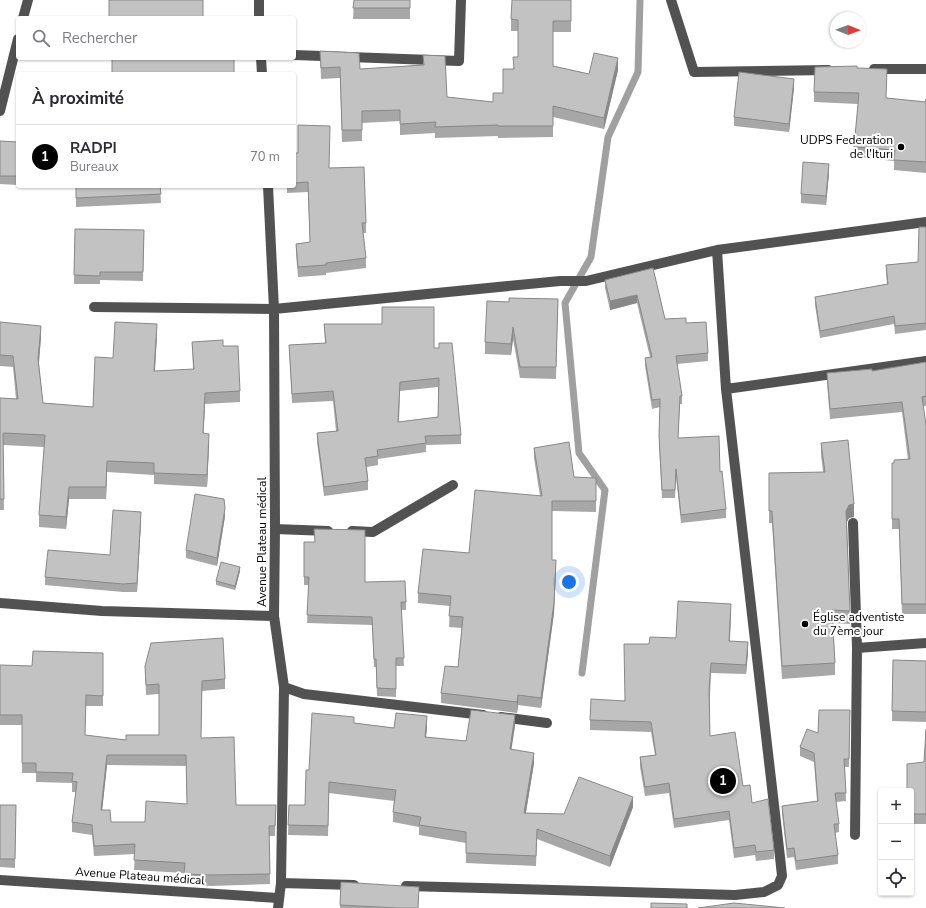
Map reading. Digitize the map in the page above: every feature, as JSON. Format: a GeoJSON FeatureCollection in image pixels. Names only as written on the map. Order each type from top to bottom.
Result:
{"type":"FeatureCollection","features":[{"type":"Feature","properties":{"kind":"street"},"geometry":{"type":"LineString","coordinates":[[24,16],[28,0]]}},
{"type":"Feature","properties":{"kind":"street"},"geometry":{"type":"LineString","coordinates":[[258,0],[259,16]]}},
{"type":"Feature","properties":{"kind":"street"},"geometry":{"type":"LineString","coordinates":[[296,55],[459,61],[461,0]]}},
{"type":"Feature","properties":{"kind":"street"},"geometry":{"type":"LineString","coordinates":[[670,0],[694,72],[838,70]]}},
{"type":"Feature","properties":{"kind":"street"},"geometry":{"type":"LineString","coordinates":[[0,111],[16,47]]}},
{"type":"Feature","properties":{"kind":"street"},"geometry":{"type":"LineString","coordinates":[[261,60],[262,72]]}},
{"type":"Feature","properties":{"kind":"street"},"geometry":{"type":"LineString","coordinates":[[862,70],[926,69]]}},
{"type":"Feature","properties":{"kind":"street","name":"Avenue Plateau médical"},"geometry":{"type":"LineString","coordinates":[[0,880],[278,903],[281,883],[284,687],[274,616],[274,309],[268,188]]}},
{"type":"Feature","properties":{"kind":"street"},"geometry":{"type":"LineString","coordinates":[[94,307],[274,309],[560,281],[586,281],[717,250],[926,222]]}},
{"type":"Feature","properties":{"kind":"street"},"geometry":{"type":"LineString","coordinates":[[392,886],[735,895],[764,892],[778,885],[782,876],[726,389],[717,250]]}},
{"type":"Feature","properties":{"kind":"street"},"geometry":{"type":"LineString","coordinates":[[726,389],[926,361]]}},
{"type":"Feature","properties":{"kind":"street"},"geometry":{"type":"LineString","coordinates":[[275,529],[373,532],[453,485]]}},
{"type":"Feature","properties":{"kind":"street"},"geometry":{"type":"LineString","coordinates":[[853,523],[857,648],[855,835]]}},
{"type":"Feature","properties":{"kind":"street"},"geometry":{"type":"LineString","coordinates":[[0,603],[102,611],[274,616]]}},
{"type":"Feature","properties":{"kind":"street"},"geometry":{"type":"LineString","coordinates":[[857,648],[926,643]]}},
{"type":"Feature","properties":{"kind":"street"},"geometry":{"type":"LineString","coordinates":[[284,687],[304,694],[547,723]]}},
{"type":"Feature","properties":{"kind":"street"},"geometry":{"type":"LineString","coordinates":[[281,883],[360,885]]}},
{"type":"Feature","properties":{"kind":"building"},"geometry":{"type":"Polygon","coordinates":[[[109,0],[203,0],[203,16],[109,16],[109,0]]]}},
{"type":"Feature","properties":{"kind":"building"},"geometry":{"type":"Polygon","coordinates":[[[354,0],[410,0],[410,8],[353,8],[354,0]]]}},
{"type":"Feature","properties":{"kind":"building"},"geometry":{"type":"Polygon","coordinates":[[[512,0],[571,0],[571,21],[553,21],[553,66],[589,74],[594,53],[618,58],[604,118],[553,106],[553,126],[498,125],[435,127],[436,122],[400,124],[400,110],[362,111],[362,130],[342,130],[340,67],[321,68],[320,51],[359,53],[360,69],[424,65],[423,55],[445,56],[447,97],[493,102],[493,93],[503,93],[503,69],[514,69],[513,57],[518,57],[518,20],[511,19],[512,0]]]}},
{"type":"Feature","properties":{"kind":"building"},"geometry":{"type":"Polygon","coordinates":[[[112,60],[234,60],[234,72],[112,72],[112,60]]]}},
{"type":"Feature","properties":{"kind":"building"},"geometry":{"type":"Polygon","coordinates":[[[857,66],[857,68],[887,69],[886,98],[926,102],[926,162],[894,160],[895,150],[854,147],[859,93],[814,92],[815,67],[857,66]]]}},
{"type":"Feature","properties":{"kind":"building"},"geometry":{"type":"Polygon","coordinates":[[[739,72],[794,79],[789,124],[734,117],[739,72]]]}},
{"type":"Feature","properties":{"kind":"building"},"geometry":{"type":"Polygon","coordinates":[[[298,125],[330,126],[329,168],[364,167],[366,223],[362,223],[366,258],[326,263],[326,265],[298,267],[296,244],[310,242],[308,182],[296,183],[296,153],[298,153],[298,125]]]}},
{"type":"Feature","properties":{"kind":"building"},"geometry":{"type":"Polygon","coordinates":[[[0,141],[16,142],[16,176],[0,176],[0,141]]]}},
{"type":"Feature","properties":{"kind":"building"},"geometry":{"type":"Polygon","coordinates":[[[803,162],[829,164],[826,196],[801,194],[803,162]]]}},
{"type":"Feature","properties":{"kind":"building"},"geometry":{"type":"Polygon","coordinates":[[[76,188],[160,188],[161,194],[76,198],[76,188]]]}},
{"type":"Feature","properties":{"kind":"building"},"geometry":{"type":"Polygon","coordinates":[[[919,227],[926,227],[926,323],[895,326],[894,316],[820,331],[815,297],[888,284],[886,265],[918,262],[919,227]]]}},
{"type":"Feature","properties":{"kind":"building"},"geometry":{"type":"Polygon","coordinates":[[[75,229],[144,230],[143,272],[100,272],[100,276],[74,275],[75,229]]]}},
{"type":"Feature","properties":{"kind":"building"},"geometry":{"type":"Polygon","coordinates":[[[653,268],[665,319],[686,318],[686,323],[706,322],[708,353],[676,356],[682,396],[680,396],[678,438],[719,436],[720,472],[722,471],[726,509],[681,515],[676,469],[675,490],[662,490],[659,436],[660,399],[652,400],[645,358],[652,357],[637,295],[610,301],[605,280],[653,268]]]}},
{"type":"Feature","properties":{"kind":"building"},"geometry":{"type":"Polygon","coordinates":[[[509,298],[558,299],[556,367],[520,367],[513,327],[511,344],[485,342],[487,301],[509,302],[509,298]]]}},
{"type":"Feature","properties":{"kind":"building"},"geometry":{"type":"Polygon","coordinates":[[[382,307],[434,307],[434,348],[439,348],[439,343],[452,343],[461,435],[425,436],[426,443],[377,450],[378,456],[365,458],[368,481],[324,487],[317,433],[338,431],[333,391],[292,394],[289,345],[326,343],[324,324],[382,324],[382,307]],[[439,378],[400,382],[398,422],[438,417],[439,378]]]}},
{"type":"Feature","properties":{"kind":"building"},"geometry":{"type":"Polygon","coordinates":[[[0,322],[41,326],[38,359],[43,403],[93,407],[95,357],[113,358],[115,322],[157,324],[154,371],[194,369],[192,342],[223,340],[223,346],[238,346],[240,391],[205,393],[203,433],[209,434],[207,475],[154,473],[154,463],[107,461],[106,487],[69,487],[66,517],[39,515],[45,435],[3,433],[4,499],[0,499],[0,398],[18,399],[13,356],[0,355],[0,322]]]}},
{"type":"Feature","properties":{"kind":"building"},"geometry":{"type":"Polygon","coordinates":[[[926,362],[926,396],[922,397],[926,425],[926,604],[902,604],[899,519],[892,519],[892,463],[894,463],[894,460],[910,459],[902,402],[830,409],[827,373],[872,369],[872,371],[926,362]]]}},
{"type":"Feature","properties":{"kind":"building"},"geometry":{"type":"Polygon","coordinates":[[[848,440],[854,504],[849,505],[846,511],[850,611],[832,610],[835,663],[782,666],[772,511],[769,511],[769,473],[825,472],[821,443],[848,440]]]}},
{"type":"Feature","properties":{"kind":"building"},"geometry":{"type":"Polygon","coordinates":[[[569,442],[574,477],[596,478],[596,501],[552,501],[552,560],[556,560],[554,603],[541,698],[518,695],[517,702],[441,693],[445,666],[458,667],[463,617],[449,616],[451,596],[418,593],[423,549],[469,553],[475,490],[542,496],[534,448],[569,442]]]}},
{"type":"Feature","properties":{"kind":"building"},"geometry":{"type":"Polygon","coordinates":[[[195,494],[224,499],[225,508],[217,558],[186,550],[195,494]]]}},
{"type":"Feature","properties":{"kind":"building"},"geometry":{"type":"Polygon","coordinates":[[[113,510],[141,512],[137,583],[123,584],[45,577],[48,550],[110,555],[113,510]]]}},
{"type":"Feature","properties":{"kind":"building"},"geometry":{"type":"Polygon","coordinates":[[[314,529],[365,530],[365,582],[405,581],[406,602],[401,602],[404,658],[396,658],[396,689],[377,688],[372,617],[307,615],[309,577],[304,577],[304,542],[315,542],[314,529]]]}},
{"type":"Feature","properties":{"kind":"building"},"geometry":{"type":"Polygon","coordinates":[[[221,562],[240,567],[235,586],[216,581],[221,562]]]}},
{"type":"Feature","properties":{"kind":"building"},"geometry":{"type":"Polygon","coordinates":[[[678,601],[731,604],[729,641],[748,642],[746,665],[711,663],[709,690],[710,736],[735,732],[743,786],[750,785],[752,803],[768,799],[774,850],[756,852],[755,845],[734,848],[729,811],[674,819],[669,783],[645,787],[640,757],[656,755],[651,722],[590,720],[591,699],[625,701],[624,644],[649,644],[650,637],[676,638],[678,601]]]}},
{"type":"Feature","properties":{"kind":"building"},"geometry":{"type":"Polygon","coordinates":[[[223,638],[225,679],[202,681],[201,738],[234,737],[236,805],[276,805],[275,826],[269,826],[270,874],[184,874],[185,863],[134,860],[135,844],[94,846],[92,825],[72,822],[77,782],[72,781],[73,773],[36,772],[36,763],[22,763],[22,715],[0,715],[0,665],[32,666],[33,651],[103,653],[103,696],[86,695],[85,735],[126,740],[126,735],[159,735],[159,684],[146,685],[145,666],[151,643],[223,638]],[[107,755],[101,810],[110,810],[111,822],[145,822],[146,801],[187,804],[186,755],[107,755]]]}},
{"type":"Feature","properties":{"kind":"building"},"geometry":{"type":"Polygon","coordinates":[[[893,660],[926,661],[926,712],[892,711],[893,660]]]}},
{"type":"Feature","properties":{"kind":"building"},"geometry":{"type":"Polygon","coordinates":[[[471,710],[515,715],[510,749],[534,753],[524,813],[564,814],[579,777],[633,797],[610,856],[537,829],[536,856],[466,853],[466,832],[419,825],[421,817],[393,812],[396,790],[329,782],[328,826],[288,825],[289,805],[305,805],[306,770],[309,770],[312,713],[354,717],[354,723],[394,728],[396,713],[427,716],[425,737],[466,741],[471,710]]]}},
{"type":"Feature","properties":{"kind":"building"},"geometry":{"type":"Polygon","coordinates":[[[819,710],[850,710],[849,759],[844,759],[846,793],[835,793],[839,824],[834,824],[838,855],[796,861],[794,848],[787,849],[782,806],[818,801],[814,753],[800,747],[807,729],[818,733],[819,710]]]}},
{"type":"Feature","properties":{"kind":"building"},"geometry":{"type":"Polygon","coordinates":[[[926,729],[926,814],[914,814],[914,788],[907,788],[907,764],[924,762],[926,729]]]}},
{"type":"Feature","properties":{"kind":"building"},"geometry":{"type":"Polygon","coordinates":[[[0,805],[16,805],[15,859],[0,859],[0,805]]]}},
{"type":"Feature","properties":{"kind":"building"},"geometry":{"type":"Polygon","coordinates":[[[341,882],[419,887],[418,908],[340,905],[341,882]]]}},
{"type":"Feature","properties":{"kind":"building"},"geometry":{"type":"Polygon","coordinates":[[[651,903],[687,904],[687,908],[651,908],[651,903]]]}},
{"type":"Feature","properties":{"kind":"building"},"geometry":{"type":"Polygon","coordinates":[[[734,903],[785,908],[698,908],[734,903]]]}},
{"type":"Feature","properties":{"kind":"waterway"},"geometry":{"type":"LineString","coordinates":[[582,673],[605,490],[579,453],[565,303],[591,257],[608,137],[638,72],[640,0]]}},
{"type":"Feature","properties":{"kind":"place","name":"UDPS Federation de l'Ituri"},"geometry":{"type":"Point","coordinates":[901,147]}},
{"type":"Feature","properties":{"kind":"place","name":"Église adventiste du 7ème jour"},"geometry":{"type":"Point","coordinates":[805,624]}},
{"type":"Feature","properties":{"kind":"place","name":"RADPI"},"geometry":{"type":"Point","coordinates":[723,781]}}]}
